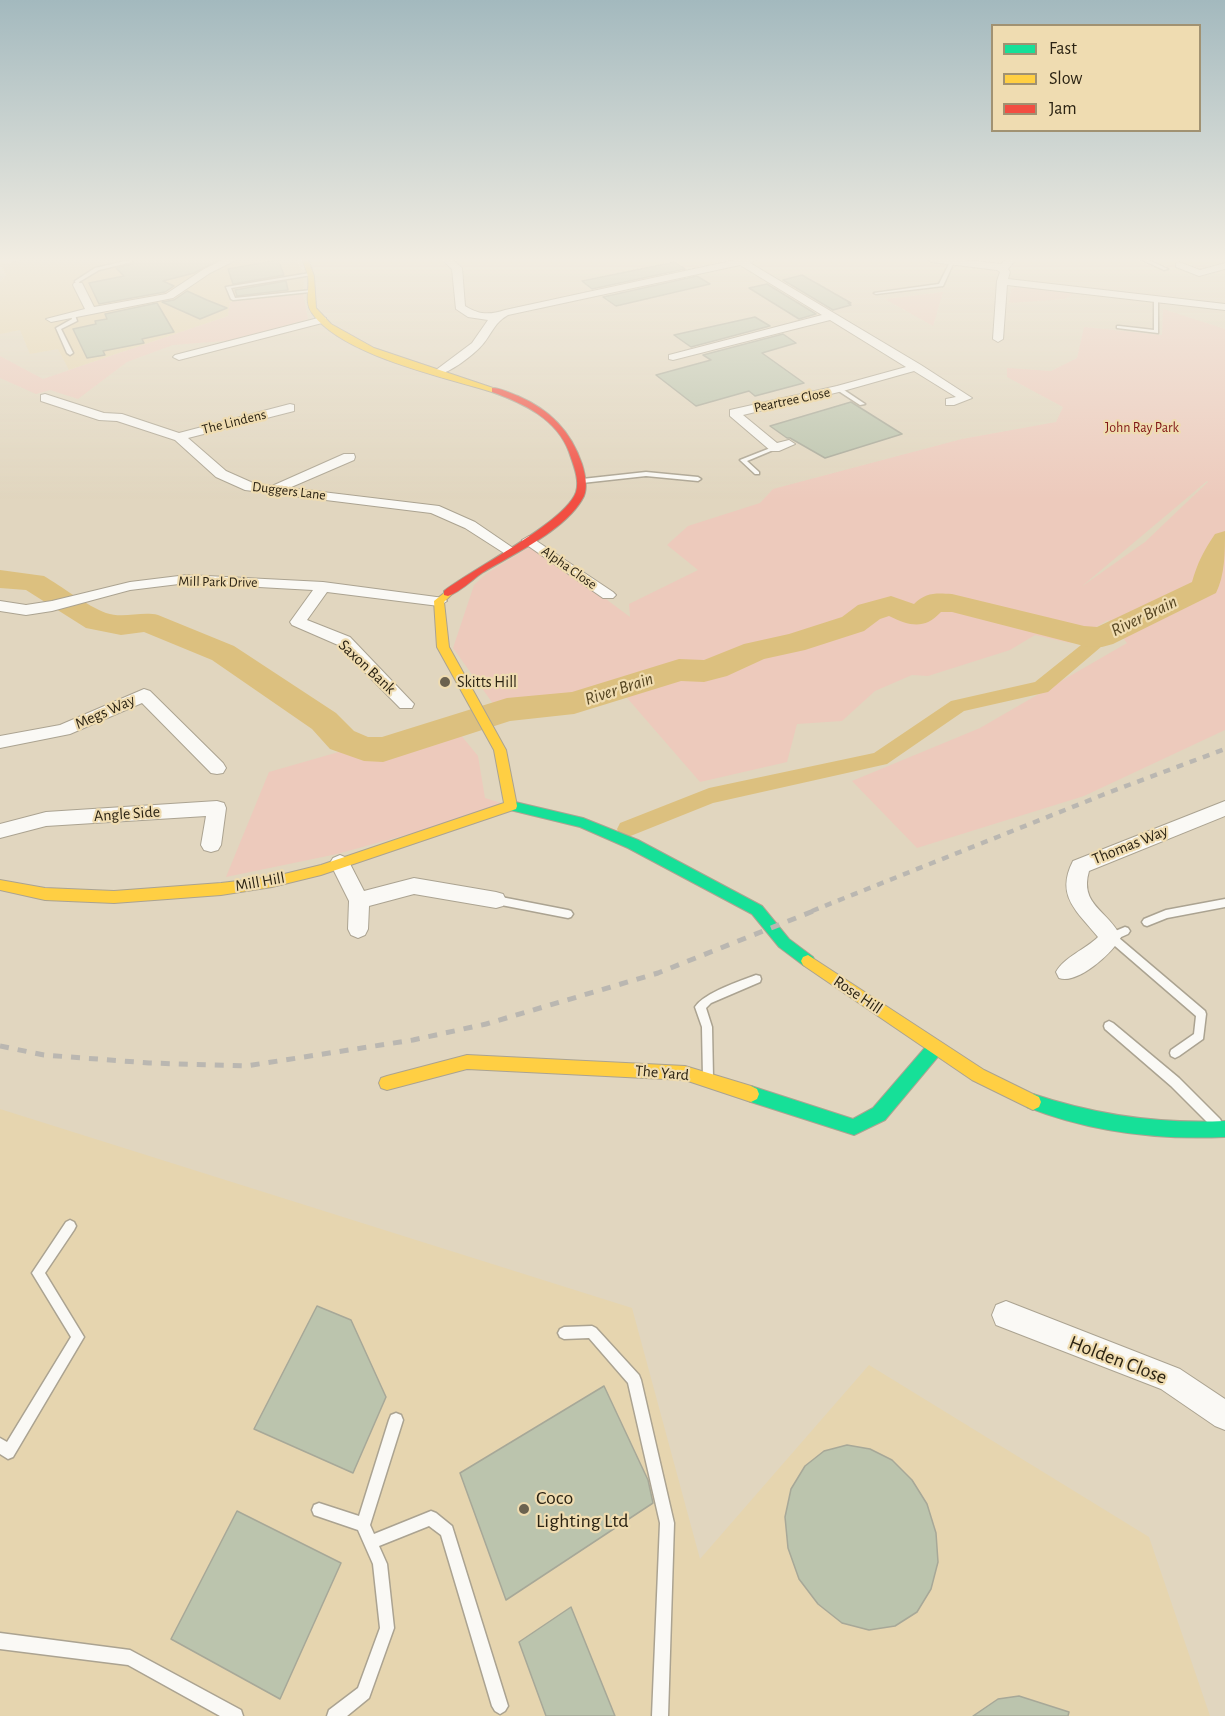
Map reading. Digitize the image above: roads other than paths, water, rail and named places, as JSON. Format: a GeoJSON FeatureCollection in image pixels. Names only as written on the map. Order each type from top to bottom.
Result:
{"type":"FeatureCollection","features":[{"type":"Feature","properties":{"kind":"street"},"geometry":{"type":"LineString","coordinates":[[179,357],[197,358],[254,339]]}},
{"type":"Feature","properties":{"kind":"street"},"geometry":{"type":"LineString","coordinates":[[350,339],[374,351],[519,398],[546,416],[571,442],[582,481],[579,497],[553,525],[463,579],[439,601],[443,647],[500,750],[511,806]]}},
{"type":"Feature","properties":{"kind":"street"},"geometry":{"type":"LineString","coordinates":[[440,372],[478,343],[480,339]]}},
{"type":"Feature","properties":{"kind":"street"},"geometry":{"type":"LineString","coordinates":[[673,357],[742,339]]}},
{"type":"Feature","properties":{"kind":"street"},"geometry":{"type":"LineString","coordinates":[[870,339],[966,398],[950,402]]}},
{"type":"Feature","properties":{"kind":"street","name":"Peartree Close"},"geometry":{"type":"LineString","coordinates":[[775,448],[734,413],[839,389],[917,367]]}},
{"type":"Feature","properties":{"kind":"street","name":"Duggers Lane"},"geometry":{"type":"LineString","coordinates":[[45,398],[103,417],[123,418],[178,436],[221,474],[250,487],[434,509],[470,525],[509,550]]}},
{"type":"Feature","properties":{"kind":"street","name":"The Lindens"},"geometry":{"type":"LineString","coordinates":[[178,436],[290,408]]}},
{"type":"Feature","properties":{"kind":"street"},"geometry":{"type":"LineString","coordinates":[[123,418],[140,409]]}},
{"type":"Feature","properties":{"kind":"street"},"geometry":{"type":"LineString","coordinates":[[775,448],[789,444]]}},
{"type":"Feature","properties":{"kind":"street"},"geometry":{"type":"LineString","coordinates":[[275,489],[350,457]]}},
{"type":"Feature","properties":{"kind":"street","name":"Alpha Close"},"geometry":{"type":"LineString","coordinates":[[530,540],[608,595]]}},
{"type":"Feature","properties":{"kind":"street","name":"Mill Park Drive"},"geometry":{"type":"LineString","coordinates":[[0,606],[26,610],[52,606],[130,586],[187,579],[323,586],[439,601]]}},
{"type":"Feature","properties":{"kind":"street","name":"Saxon Bank"},"geometry":{"type":"LineString","coordinates":[[323,586],[298,622],[344,641],[406,704]]}},
{"type":"Feature","properties":{"kind":"street","name":"Megs Way"},"geometry":{"type":"LineString","coordinates":[[0,742],[64,730],[144,694],[217,768]]}},
{"type":"Feature","properties":{"kind":"street","name":"Mill Hill"},"geometry":{"type":"LineString","coordinates":[[0,885],[45,894],[114,897],[221,889],[272,882],[340,863],[511,806]]}},
{"type":"Feature","properties":{"kind":"street","name":"Rose Hill"},"geometry":{"type":"LineString","coordinates":[[511,806],[583,823],[633,844],[757,910],[784,943],[935,1047],[999,1087],[1062,1112],[1131,1128],[1188,1132],[1224,1129]]}},
{"type":"Feature","properties":{"kind":"street","name":"Angle Side"},"geometry":{"type":"LineString","coordinates":[[0,831],[46,819],[217,808],[212,845]]}},
{"type":"Feature","properties":{"kind":"street","name":"Thomas Way"},"geometry":{"type":"LineString","coordinates":[[1118,934],[1077,897],[1075,884],[1080,866],[1225,808]]}},
{"type":"Feature","properties":{"kind":"street"},"geometry":{"type":"LineString","coordinates":[[340,863],[359,901],[358,928]]}},
{"type":"Feature","properties":{"kind":"street"},"geometry":{"type":"LineString","coordinates":[[359,901],[414,886],[496,900]]}},
{"type":"Feature","properties":{"kind":"street"},"geometry":{"type":"LineString","coordinates":[[1067,972],[1118,934]]}},
{"type":"Feature","properties":{"kind":"street","name":"The Yard"},"geometry":{"type":"LineString","coordinates":[[387,1083],[467,1062],[685,1073],[854,1126],[879,1114],[935,1047]]}},
{"type":"Feature","properties":{"kind":"street","name":"Holden Close"},"geometry":{"type":"LineString","coordinates":[[1006,1315],[1170,1379],[1225,1416]]}},
{"type":"Feature","properties":{"kind":"lane"},"geometry":{"type":"LineString","coordinates":[[63,339],[70,353]]}},
{"type":"Feature","properties":{"kind":"lane"},"geometry":{"type":"LineString","coordinates":[[839,389],[862,404]]}},
{"type":"Feature","properties":{"kind":"lane"},"geometry":{"type":"LineString","coordinates":[[757,473],[743,460],[775,448]]}},
{"type":"Feature","properties":{"kind":"lane"},"geometry":{"type":"LineString","coordinates":[[582,481],[646,474],[698,479]]}},
{"type":"Feature","properties":{"kind":"lane"},"geometry":{"type":"LineString","coordinates":[[496,900],[568,914]]}},
{"type":"Feature","properties":{"kind":"lane"},"geometry":{"type":"LineString","coordinates":[[1147,922],[1166,914],[1225,903]]}},
{"type":"Feature","properties":{"kind":"lane","name":"Thomas Way"},"geometry":{"type":"LineString","coordinates":[[1118,934],[1201,1014],[1198,1036],[1175,1053]]}},
{"type":"Feature","properties":{"kind":"lane"},"geometry":{"type":"LineString","coordinates":[[708,1079],[708,1027],[700,1007],[707,1000],[756,980]]}},
{"type":"Feature","properties":{"kind":"lane"},"geometry":{"type":"LineString","coordinates":[[1109,1026],[1175,1082],[1224,1129]]}},
{"type":"Feature","properties":{"kind":"lane"},"geometry":{"type":"LineString","coordinates":[[0,1445],[8,1452],[78,1337],[38,1273],[70,1226]]}},
{"type":"Feature","properties":{"kind":"lane"},"geometry":{"type":"LineString","coordinates":[[564,1333],[592,1332],[634,1380],[667,1523],[660,1716]]}},
{"type":"Feature","properties":{"kind":"lane"},"geometry":{"type":"LineString","coordinates":[[335,1716],[364,1693],[387,1629],[380,1564],[363,1525],[396,1420]]}},
{"type":"Feature","properties":{"kind":"lane"},"geometry":{"type":"LineString","coordinates":[[319,1510],[363,1525]]}},
{"type":"Feature","properties":{"kind":"lane"},"geometry":{"type":"LineString","coordinates":[[371,1542],[431,1518],[447,1531],[500,1706]]}},
{"type":"Feature","properties":{"kind":"lane"},"geometry":{"type":"LineString","coordinates":[[0,1641],[130,1658],[235,1716]]}},
{"type":"Feature","properties":{"kind":"waterway","name":"River Brain"},"geometry":{"type":"LineString","coordinates":[[0,579],[33,582],[97,621],[121,625],[147,622],[223,653],[324,721],[342,740],[364,749],[383,750],[507,710],[574,703],[679,670],[704,671],[715,668],[755,651],[794,643],[853,624],[869,612],[891,605],[912,615],[921,615],[933,602],[952,603],[1084,636],[1102,637],[1205,587],[1213,559],[1225,540]]}},
{"type":"Feature","properties":{"kind":"waterway"},"geometry":{"type":"LineString","coordinates":[[628,829],[709,796],[880,759],[958,706],[1041,687],[1102,637]]}},
{"type":"Feature","properties":{"kind":"railway"},"geometry":{"type":"LineString","coordinates":[[812,911],[1110,792],[1225,749]]}},
{"type":"Feature","properties":{"kind":"railway"},"geometry":{"type":"LineString","coordinates":[[0,1046],[44,1055],[149,1063],[246,1066],[413,1040],[486,1024],[658,973],[816,910]]}},
{"type":"Feature","properties":{"kind":"place","name":"Skitts Hill"},"geometry":{"type":"Point","coordinates":[445,682]}},
{"type":"Feature","properties":{"kind":"place","name":"Coco Lighting Ltd"},"geometry":{"type":"Point","coordinates":[524,1509]}},
{"type":"Feature","properties":{"kind":"park label","name":"John Ray Park"},"geometry":{"type":"Point","coordinates":[1142,428]}}]}
